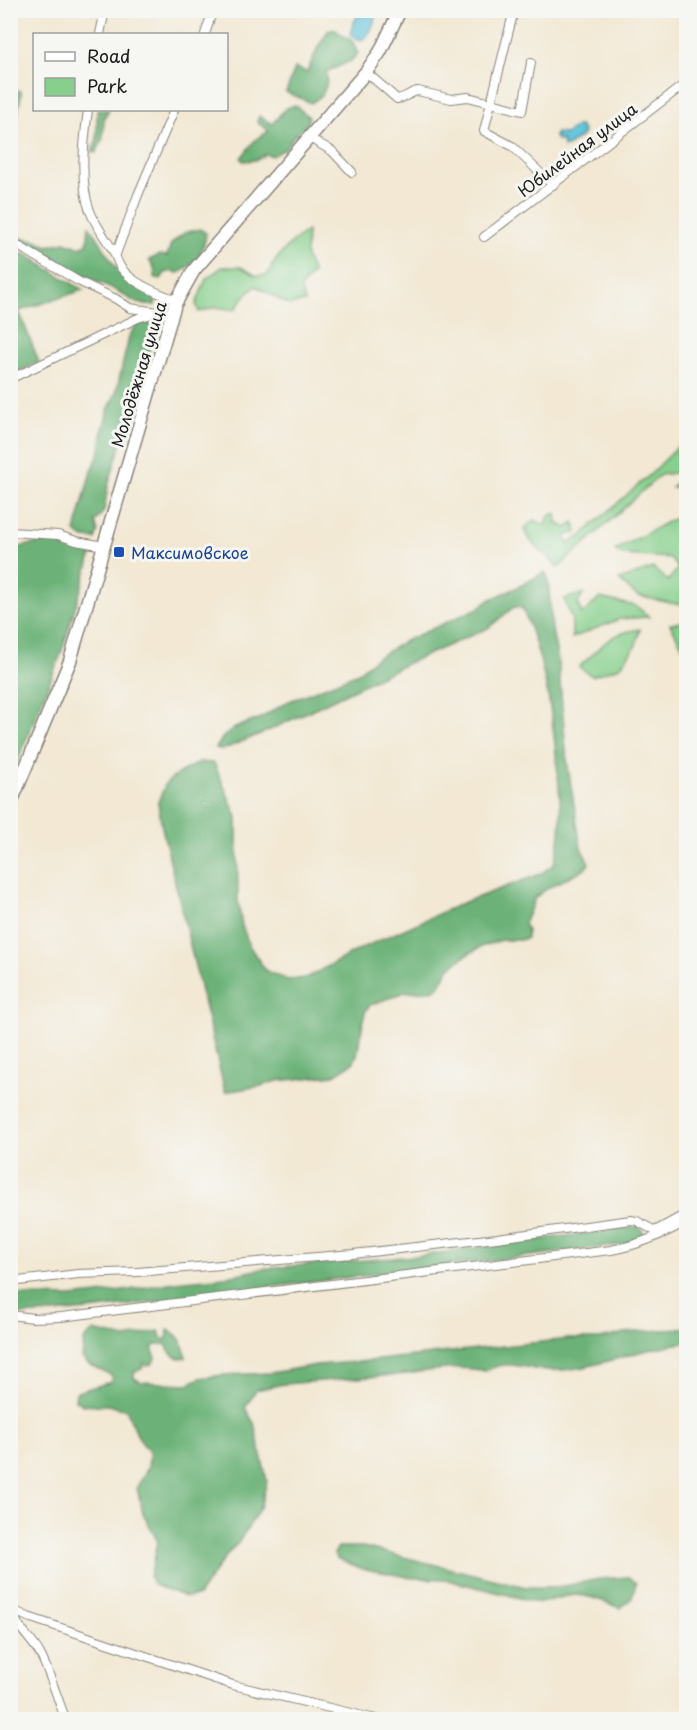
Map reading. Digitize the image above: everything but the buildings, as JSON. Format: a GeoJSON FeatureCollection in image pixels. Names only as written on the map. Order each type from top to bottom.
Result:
{"type":"FeatureCollection","features":[{"type":"Feature","properties":{"kind":"main road","name":"Молодёжная улица"},"geometry":{"type":"LineString","coordinates":[[10,805],[70,661],[104,546],[166,313],[177,300],[194,270],[366,72],[380,52],[400,10]]}},
{"type":"Feature","properties":{"kind":"street"},"geometry":{"type":"LineString","coordinates":[[100,33],[105,10]]}},
{"type":"Feature","properties":{"kind":"street"},"geometry":{"type":"LineString","coordinates":[[205,33],[213,10]]}},
{"type":"Feature","properties":{"kind":"street"},"geometry":{"type":"LineString","coordinates":[[514,10],[484,131],[512,146],[553,185]]}},
{"type":"Feature","properties":{"kind":"street"},"geometry":{"type":"LineString","coordinates":[[366,72],[397,99],[405,98],[418,91],[451,99],[468,97],[522,111],[531,63]]}},
{"type":"Feature","properties":{"kind":"street","name":"Юбилейная улица"},"geometry":{"type":"LineString","coordinates":[[484,237],[687,83]]}},
{"type":"Feature","properties":{"kind":"street"},"geometry":{"type":"LineString","coordinates":[[88,111],[84,157],[89,208],[96,225],[116,254],[121,267],[134,279],[160,294],[177,300]]}},
{"type":"Feature","properties":{"kind":"street"},"geometry":{"type":"LineString","coordinates":[[116,254],[174,111]]}},
{"type":"Feature","properties":{"kind":"street"},"geometry":{"type":"LineString","coordinates":[[308,137],[332,152],[352,172]]}},
{"type":"Feature","properties":{"kind":"street"},"geometry":{"type":"LineString","coordinates":[[10,246],[20,247],[78,282],[130,308],[166,313]]}},
{"type":"Feature","properties":{"kind":"street"},"geometry":{"type":"LineString","coordinates":[[10,379],[138,318],[166,313]]}},
{"type":"Feature","properties":{"kind":"street"},"geometry":{"type":"LineString","coordinates":[[10,532],[58,535],[104,546]]}},
{"type":"Feature","properties":{"kind":"street"},"geometry":{"type":"LineString","coordinates":[[10,1282],[353,1254],[631,1220],[655,1231],[687,1214]]}},
{"type":"Feature","properties":{"kind":"street"},"geometry":{"type":"LineString","coordinates":[[10,1315],[33,1318],[60,1317],[611,1250],[646,1242],[687,1222]]}},
{"type":"Feature","properties":{"kind":"street"},"geometry":{"type":"LineString","coordinates":[[11,1603],[12,1615],[38,1652],[53,1682],[66,1719]]}},
{"type":"Feature","properties":{"kind":"street"},"geometry":{"type":"LineString","coordinates":[[11,1603],[17,1612],[28,1617],[233,1685],[380,1719]]}},
{"type":"Feature","properties":{"kind":"green space"},"geometry":{"type":"Polygon","coordinates":[[[334,29],[352,41],[358,53],[351,61],[326,72],[327,82],[324,90],[311,103],[286,92],[295,68],[307,72],[328,31],[334,29]]]}},
{"type":"Feature","properties":{"kind":"green space"},"geometry":{"type":"Polygon","coordinates":[[[21,91],[21,95],[15,130],[11,139],[11,92],[21,91]]]}},
{"type":"Feature","properties":{"kind":"green space"},"geometry":{"type":"Polygon","coordinates":[[[295,105],[309,117],[308,123],[293,137],[286,148],[272,156],[266,154],[256,160],[243,161],[241,158],[255,140],[269,131],[257,122],[259,116],[272,124],[285,109],[295,105]]]}},
{"type":"Feature","properties":{"kind":"green space"},"geometry":{"type":"Polygon","coordinates":[[[97,111],[108,111],[104,118],[103,138],[96,153],[92,151],[97,139],[97,111]]]}},
{"type":"Feature","properties":{"kind":"green space"},"geometry":{"type":"Polygon","coordinates":[[[89,226],[119,271],[156,297],[155,305],[133,301],[22,242],[11,239],[10,235],[35,240],[47,246],[65,242],[79,247],[87,244],[89,226]]]}},
{"type":"Feature","properties":{"kind":"green space"},"geometry":{"type":"Polygon","coordinates":[[[200,229],[206,233],[205,240],[194,262],[178,273],[172,271],[165,273],[160,280],[155,277],[154,267],[149,260],[159,255],[167,256],[171,244],[184,233],[200,229]]]}},
{"type":"Feature","properties":{"kind":"green space"},"geometry":{"type":"Polygon","coordinates":[[[307,231],[306,257],[313,273],[300,288],[305,302],[289,305],[256,286],[235,310],[216,307],[199,312],[196,304],[206,279],[222,267],[241,267],[257,276],[267,275],[284,250],[307,231]]]}},
{"type":"Feature","properties":{"kind":"green space"},"geometry":{"type":"Polygon","coordinates":[[[11,249],[25,254],[83,290],[19,311],[39,362],[11,375],[11,249]]]}},
{"type":"Feature","properties":{"kind":"green space"},"geometry":{"type":"Polygon","coordinates":[[[140,321],[155,328],[150,348],[108,486],[104,511],[95,522],[98,532],[95,539],[84,538],[75,532],[89,478],[100,451],[103,429],[116,393],[130,333],[140,321]]]}},
{"type":"Feature","properties":{"kind":"green space"},"geometry":{"type":"Polygon","coordinates":[[[686,438],[686,489],[672,488],[685,468],[675,473],[660,475],[558,568],[530,540],[524,529],[534,520],[545,525],[549,516],[556,513],[557,523],[567,528],[574,522],[577,533],[566,535],[567,544],[582,536],[653,472],[686,438]]]}},
{"type":"Feature","properties":{"kind":"green space"},"geometry":{"type":"Polygon","coordinates":[[[686,512],[686,606],[637,596],[619,580],[653,568],[668,581],[678,568],[670,558],[623,555],[615,550],[686,512]]]}},
{"type":"Feature","properties":{"kind":"green space"},"geometry":{"type":"Polygon","coordinates":[[[56,539],[93,550],[61,654],[11,777],[10,573],[14,561],[11,554],[20,547],[56,539]]]}},
{"type":"Feature","properties":{"kind":"green space"},"geometry":{"type":"Polygon","coordinates":[[[545,572],[548,578],[552,630],[558,660],[567,760],[581,848],[589,863],[586,868],[543,891],[535,898],[524,924],[527,938],[502,940],[470,953],[450,967],[439,987],[429,991],[405,992],[370,1005],[365,1012],[357,1055],[353,1063],[334,1075],[277,1081],[225,1092],[161,823],[158,802],[166,783],[200,762],[214,763],[237,817],[238,901],[242,926],[250,947],[266,971],[288,980],[306,978],[362,948],[465,902],[540,874],[554,864],[560,838],[560,802],[550,704],[536,646],[522,608],[514,607],[488,628],[406,664],[270,730],[222,750],[216,748],[223,737],[235,728],[261,718],[287,702],[356,674],[376,658],[405,641],[478,608],[545,572]]]}},
{"type":"Feature","properties":{"kind":"green space"},"geometry":{"type":"Polygon","coordinates":[[[584,593],[578,603],[582,614],[600,598],[636,606],[649,617],[620,619],[572,638],[572,620],[564,599],[584,593]]]}},
{"type":"Feature","properties":{"kind":"green space"},"geometry":{"type":"Polygon","coordinates":[[[686,621],[686,653],[670,624],[686,621]]]}},
{"type":"Feature","properties":{"kind":"green space"},"geometry":{"type":"Polygon","coordinates":[[[640,629],[636,645],[620,667],[592,676],[579,667],[612,638],[640,629]]]}},
{"type":"Feature","properties":{"kind":"green space"},"geometry":{"type":"Polygon","coordinates":[[[639,1226],[643,1231],[643,1238],[620,1245],[124,1306],[11,1315],[11,1294],[71,1297],[217,1278],[267,1268],[416,1256],[639,1226]]]}},
{"type":"Feature","properties":{"kind":"green space"},"geometry":{"type":"Polygon","coordinates":[[[686,1328],[686,1342],[575,1369],[548,1370],[510,1365],[485,1371],[466,1368],[446,1369],[283,1384],[256,1390],[245,1408],[254,1423],[267,1481],[260,1508],[240,1540],[198,1596],[186,1597],[154,1585],[150,1577],[158,1542],[143,1514],[137,1487],[148,1467],[150,1453],[136,1433],[127,1410],[108,1405],[83,1405],[75,1400],[76,1392],[111,1382],[111,1375],[90,1365],[82,1358],[84,1340],[93,1331],[126,1338],[159,1331],[162,1339],[167,1339],[168,1330],[172,1332],[181,1341],[186,1358],[173,1355],[166,1344],[157,1344],[152,1348],[156,1358],[152,1364],[144,1363],[142,1369],[134,1372],[134,1378],[141,1382],[188,1384],[200,1378],[223,1375],[271,1373],[316,1365],[568,1339],[600,1339],[625,1333],[686,1328]]]}},
{"type":"Feature","properties":{"kind":"green space"},"geometry":{"type":"Polygon","coordinates":[[[338,1547],[363,1547],[526,1587],[559,1587],[599,1579],[628,1577],[636,1583],[632,1598],[620,1608],[594,1598],[575,1595],[540,1603],[443,1579],[413,1578],[360,1568],[338,1559],[334,1554],[338,1547]]]}},
{"type":"Feature","properties":{"kind":"water"},"geometry":{"type":"Polygon","coordinates":[[[361,11],[377,13],[371,30],[364,40],[351,35],[354,22],[361,11]]]}},
{"type":"Feature","properties":{"kind":"water"},"geometry":{"type":"Polygon","coordinates":[[[580,126],[583,135],[567,147],[563,147],[562,140],[558,141],[555,137],[556,133],[565,134],[580,126]]]}},
{"type":"Feature","properties":{"kind":"place","name":"Максимовское"},"geometry":{"type":"Point","coordinates":[119,552]}}]}
